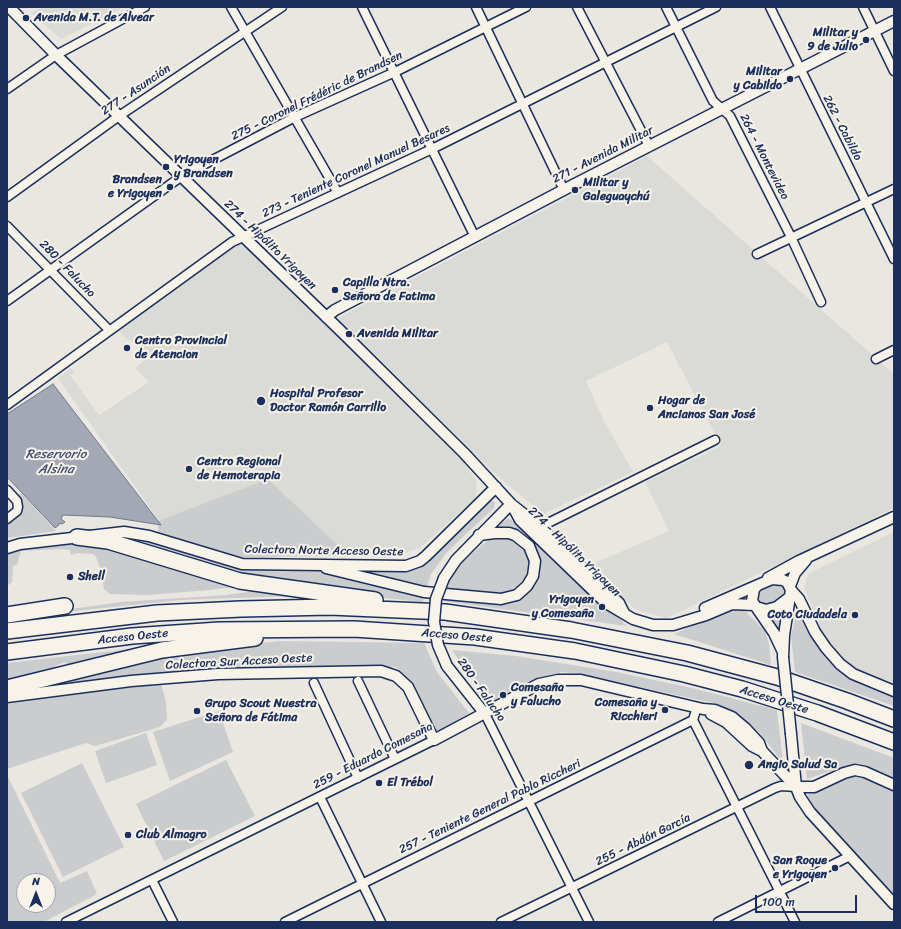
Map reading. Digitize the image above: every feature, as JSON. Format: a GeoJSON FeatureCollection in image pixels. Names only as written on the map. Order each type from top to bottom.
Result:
{"type":"FeatureCollection","features":[{"type":"Feature","properties":{"kind":"highway"},"geometry":{"type":"LineString","coordinates":[[77,537],[116,544],[240,581],[445,612]]}},
{"type":"Feature","properties":{"kind":"highway"},"geometry":{"type":"LineString","coordinates":[[7,615],[65,606]]}},
{"type":"Feature","properties":{"kind":"highway","name":"Acceso Oeste"},"geometry":{"type":"LineString","coordinates":[[7,631],[114,618],[233,609],[337,608],[445,612],[571,630],[679,651],[777,677],[894,719]]}},
{"type":"Feature","properties":{"kind":"highway","name":"Acceso Oeste"},"geometry":{"type":"LineString","coordinates":[[7,652],[170,633],[261,629],[354,629],[475,637],[530,644],[622,660],[742,689],[894,742]]}},
{"type":"Feature","properties":{"kind":"highway"},"geometry":{"type":"LineString","coordinates":[[7,688],[162,650],[209,642],[354,629]]}},
{"type":"Feature","properties":{"kind":"highway"},"geometry":{"type":"LineString","coordinates":[[847,701],[894,713]]}},
{"type":"Feature","properties":{"kind":"highway"},"geometry":{"type":"LineString","coordinates":[[868,732],[894,746]]}},
{"type":"Feature","properties":{"kind":"street","name":"274 - Hipólito Yrigoyen"},"geometry":{"type":"LineString","coordinates":[[9,7],[56,55],[326,317],[496,487],[511,504],[540,527],[619,603],[624,614]]}},
{"type":"Feature","properties":{"kind":"street"},"geometry":{"type":"LineString","coordinates":[[7,90],[56,55],[145,7]]}},
{"type":"Feature","properties":{"kind":"street"},"geometry":{"type":"LineString","coordinates":[[231,7],[338,193]]}},
{"type":"Feature","properties":{"kind":"street","name":"277 - Asunción"},"geometry":{"type":"LineString","coordinates":[[7,196],[119,116],[282,7]]}},
{"type":"Feature","properties":{"kind":"street"},"geometry":{"type":"LineString","coordinates":[[362,7],[475,237]]}},
{"type":"Feature","properties":{"kind":"street"},"geometry":{"type":"LineString","coordinates":[[476,7],[564,190]]}},
{"type":"Feature","properties":{"kind":"street","name":"275 - Coronel Frédéric de Brandsen"},"geometry":{"type":"LineString","coordinates":[[7,301],[182,176],[295,117],[394,72],[526,7]]}},
{"type":"Feature","properties":{"kind":"street"},"geometry":{"type":"LineString","coordinates":[[577,7],[650,146]]}},
{"type":"Feature","properties":{"kind":"street","name":"264 - Montevideo"},"geometry":{"type":"LineString","coordinates":[[666,7],[714,101],[730,116],[791,237],[821,302]]}},
{"type":"Feature","properties":{"kind":"street","name":"273 - Teniente Coronel Manuel Besares"},"geometry":{"type":"LineString","coordinates":[[7,405],[215,254],[244,236],[432,149],[675,26],[716,7]]}},
{"type":"Feature","properties":{"kind":"street","name":"262 - Cabildo"},"geometry":{"type":"LineString","coordinates":[[770,7],[799,69],[894,259]]}},
{"type":"Feature","properties":{"kind":"street"},"geometry":{"type":"LineString","coordinates":[[863,7],[894,71]]}},
{"type":"Feature","properties":{"kind":"street","name":"271 - Avenida Militar"},"geometry":{"type":"LineString","coordinates":[[326,317],[335,310],[564,190],[894,21]]}},
{"type":"Feature","properties":{"kind":"street"},"geometry":{"type":"LineString","coordinates":[[757,254],[894,189]]}},
{"type":"Feature","properties":{"kind":"street","name":"280 - Falucho"},"geometry":{"type":"LineString","coordinates":[[7,226],[109,330]]}},
{"type":"Feature","properties":{"kind":"street"},"geometry":{"type":"LineString","coordinates":[[876,359],[894,350]]}},
{"type":"Feature","properties":{"kind":"street"},"geometry":{"type":"LineString","coordinates":[[540,527],[715,440]]}},
{"type":"Feature","properties":{"kind":"street","name":"Colectora Norte Acceso Oeste"},"geometry":{"type":"LineString","coordinates":[[7,548],[20,544],[124,532],[149,536],[242,564],[400,566],[414,564],[431,552],[496,487]]}},
{"type":"Feature","properties":{"kind":"street"},"geometry":{"type":"LineString","coordinates":[[7,490],[17,501],[17,511],[7,519]]}},
{"type":"Feature","properties":{"kind":"street","name":"274 - Hipólito Yrigoyen"},"geometry":{"type":"LineString","coordinates":[[511,504],[520,520],[606,602],[624,614],[638,621],[653,625],[673,625],[694,617]]}},
{"type":"Feature","properties":{"kind":"street","name":"280 - Falucho"},"geometry":{"type":"LineString","coordinates":[[511,504],[456,560],[444,578],[436,599],[434,622],[438,645],[447,666],[485,714],[589,922]]}},
{"type":"Feature","properties":{"kind":"street"},"geometry":{"type":"LineString","coordinates":[[694,617],[703,609],[762,582],[785,568],[894,517]]}},
{"type":"Feature","properties":{"kind":"street"},"geometry":{"type":"LineString","coordinates":[[310,564],[424,592],[501,599],[517,595],[527,586],[533,576],[534,561],[529,546],[515,535],[509,533],[503,532],[479,535]]}},
{"type":"Feature","properties":{"kind":"street"},"geometry":{"type":"LineString","coordinates":[[809,557],[798,569],[790,591],[783,655],[796,787],[800,797],[810,812],[894,904]]}},
{"type":"Feature","properties":{"kind":"street"},"geometry":{"type":"LineString","coordinates":[[783,655],[774,633],[755,606],[752,597],[762,582],[778,579],[787,582],[790,591],[802,604],[815,632],[840,664],[853,674],[894,691]]}},
{"type":"Feature","properties":{"kind":"street"},"geometry":{"type":"LineString","coordinates":[[694,617],[706,615],[732,604],[755,606],[766,610],[777,607],[790,591]]}},
{"type":"Feature","properties":{"kind":"street","name":"Colectora Sur Acceso Oeste"},"geometry":{"type":"LineString","coordinates":[[7,697],[131,681],[218,674],[381,671],[396,676],[408,687],[434,740]]}},
{"type":"Feature","properties":{"kind":"street","name":"259 - Eduardo Comesaña"},"geometry":{"type":"LineString","coordinates":[[66,922],[434,740],[539,684],[549,681],[569,679],[581,680],[700,708]]}},
{"type":"Feature","properties":{"kind":"street"},"geometry":{"type":"LineString","coordinates":[[358,681],[394,759]]}},
{"type":"Feature","properties":{"kind":"street"},"geometry":{"type":"LineString","coordinates":[[314,684],[358,778]]}},
{"type":"Feature","properties":{"kind":"street"},"geometry":{"type":"LineString","coordinates":[[795,922],[694,720],[700,708],[726,722],[752,746],[762,751],[796,787],[814,787],[844,773],[855,770],[865,772],[894,785]]}},
{"type":"Feature","properties":{"kind":"street","name":"257 - Teniente General Pablo Riccheri"},"geometry":{"type":"LineString","coordinates":[[285,922],[694,720]]}},
{"type":"Feature","properties":{"kind":"street","name":"255 - Abdón García"},"geometry":{"type":"LineString","coordinates":[[501,922],[775,788],[782,786],[796,787]]}},
{"type":"Feature","properties":{"kind":"street"},"geometry":{"type":"LineString","coordinates":[[320,797],[381,922]]}},
{"type":"Feature","properties":{"kind":"street"},"geometry":{"type":"LineString","coordinates":[[718,922],[850,856]]}},
{"type":"Feature","properties":{"kind":"street"},"geometry":{"type":"LineString","coordinates":[[152,880],[173,922]]}},
{"type":"Feature","properties":{"kind":"shaded area"},"geometry":{"type":"Polygon","coordinates":[[[43,7],[124,7],[61,39],[31,13],[43,7]]]}},
{"type":"Feature","properties":{"kind":"shaded area"},"geometry":{"type":"Polygon","coordinates":[[[647,156],[894,374],[894,508],[667,618],[636,610],[590,565],[669,531],[645,482],[721,446],[667,342],[586,381],[604,421],[633,472],[543,514],[494,473],[338,318],[647,156]]]}},
{"type":"Feature","properties":{"kind":"shaded area","name":"Hospital Profesor Doctor Ramón Carrillo"},"geometry":{"type":"Polygon","coordinates":[[[238,242],[243,242],[291,292],[457,452],[477,482],[475,498],[420,548],[400,554],[343,550],[268,479],[160,522],[58,378],[71,368],[74,372],[70,375],[99,415],[149,382],[135,368],[149,356],[118,331],[238,242]]]}},
{"type":"Feature","properties":{"kind":"shaded area"},"geometry":{"type":"Polygon","coordinates":[[[268,479],[343,550],[339,556],[242,557],[158,533],[158,521],[268,479]]]}},
{"type":"Feature","properties":{"kind":"shaded area"},"geometry":{"type":"Polygon","coordinates":[[[21,493],[56,531],[7,538],[7,521],[15,515],[16,496],[21,493]]]}},
{"type":"Feature","properties":{"kind":"shaded area"},"geometry":{"type":"Polygon","coordinates":[[[490,501],[495,502],[494,508],[448,551],[431,574],[426,590],[348,569],[417,567],[490,501]]]}},
{"type":"Feature","properties":{"kind":"shaded area"},"geometry":{"type":"Polygon","coordinates":[[[508,518],[520,525],[627,626],[443,601],[444,596],[508,601],[536,578],[531,542],[493,530],[508,518]]]}},
{"type":"Feature","properties":{"kind":"shaded area","name":"Coto Ciudadela"},"geometry":{"type":"Polygon","coordinates":[[[894,532],[894,687],[861,674],[840,659],[826,642],[804,587],[809,573],[894,532]]]}},
{"type":"Feature","properties":{"kind":"shaded area"},"geometry":{"type":"Polygon","coordinates":[[[132,536],[204,556],[326,572],[424,595],[423,602],[337,593],[270,582],[105,539],[132,536]]]}},
{"type":"Feature","properties":{"kind":"shaded area"},"geometry":{"type":"Polygon","coordinates":[[[501,537],[512,538],[523,544],[531,559],[531,566],[523,587],[507,595],[446,591],[455,569],[490,539],[501,537]]]}},
{"type":"Feature","properties":{"kind":"shaded area"},"geometry":{"type":"Polygon","coordinates":[[[63,541],[124,549],[126,554],[143,556],[142,559],[243,586],[147,595],[110,594],[104,589],[101,570],[96,557],[93,554],[78,553],[71,555],[70,550],[59,549],[21,551],[17,565],[13,566],[12,582],[7,586],[7,553],[20,548],[63,541]]]}},
{"type":"Feature","properties":{"kind":"shaded area"},"geometry":{"type":"Polygon","coordinates":[[[772,584],[782,584],[785,587],[788,597],[769,607],[757,602],[758,594],[761,590],[772,584]]]}},
{"type":"Feature","properties":{"kind":"shaded area"},"geometry":{"type":"Polygon","coordinates":[[[263,590],[318,595],[181,600],[7,618],[121,602],[226,595],[263,590]]]}},
{"type":"Feature","properties":{"kind":"shaded area"},"geometry":{"type":"Polygon","coordinates":[[[800,607],[831,658],[894,695],[894,706],[795,672],[791,635],[800,607]]]}},
{"type":"Feature","properties":{"kind":"shaded area"},"geometry":{"type":"Polygon","coordinates":[[[735,608],[746,612],[765,631],[769,644],[771,665],[674,634],[735,608]]]}},
{"type":"Feature","properties":{"kind":"shaded area"},"geometry":{"type":"Polygon","coordinates":[[[786,611],[780,639],[767,617],[786,611]]]}},
{"type":"Feature","properties":{"kind":"shaded area"},"geometry":{"type":"Polygon","coordinates":[[[281,641],[424,643],[437,672],[469,713],[436,733],[400,670],[395,667],[208,671],[7,693],[196,649],[281,641]]]}},
{"type":"Feature","properties":{"kind":"shaded area"},"geometry":{"type":"Polygon","coordinates":[[[183,643],[69,667],[65,662],[55,666],[55,668],[7,685],[7,663],[183,643]]]}},
{"type":"Feature","properties":{"kind":"shaded area"},"geometry":{"type":"Polygon","coordinates":[[[452,650],[516,656],[616,672],[692,688],[777,710],[783,763],[759,732],[718,704],[578,674],[562,672],[549,675],[489,704],[452,650]]]}},
{"type":"Feature","properties":{"kind":"shaded area"},"geometry":{"type":"Polygon","coordinates":[[[161,683],[166,702],[167,720],[160,727],[95,746],[86,743],[7,769],[7,704],[161,683]]]}},
{"type":"Feature","properties":{"kind":"shaded area"},"geometry":{"type":"Polygon","coordinates":[[[219,711],[233,752],[170,781],[153,732],[219,711]]]}},
{"type":"Feature","properties":{"kind":"shaded area"},"geometry":{"type":"Polygon","coordinates":[[[801,723],[894,758],[894,780],[855,763],[807,779],[801,723]]]}},
{"type":"Feature","properties":{"kind":"shaded area"},"geometry":{"type":"Polygon","coordinates":[[[146,733],[157,765],[106,783],[95,751],[146,733]]]}},
{"type":"Feature","properties":{"kind":"shaded area"},"geometry":{"type":"Polygon","coordinates":[[[226,760],[255,816],[164,861],[136,804],[226,760]]]}},
{"type":"Feature","properties":{"kind":"shaded area"},"geometry":{"type":"Polygon","coordinates":[[[82,763],[124,847],[63,877],[21,793],[82,763]]]}},
{"type":"Feature","properties":{"kind":"shaded area"},"geometry":{"type":"Polygon","coordinates":[[[856,773],[894,790],[894,898],[807,803],[807,797],[810,792],[856,773]]]}},
{"type":"Feature","properties":{"kind":"shaded area"},"geometry":{"type":"Polygon","coordinates":[[[7,775],[55,873],[16,873],[16,913],[56,913],[56,875],[60,883],[87,871],[97,894],[44,922],[7,922],[7,775]]]}},
{"type":"Feature","properties":{"kind":"water","name":"Reservorio Alsina"},"geometry":{"type":"Polygon","coordinates":[[[53,384],[161,525],[110,517],[63,515],[61,519],[65,522],[62,524],[59,523],[59,525],[55,528],[7,477],[7,414],[53,384]]]}},
{"type":"Feature","properties":{"kind":"place","name":"Avenida M.T. de Alvear"},"geometry":{"type":"Point","coordinates":[26,18]}},
{"type":"Feature","properties":{"kind":"place","name":"Militar y 9 de Julio"},"geometry":{"type":"Point","coordinates":[866,40]}},
{"type":"Feature","properties":{"kind":"place","name":"Militar y Cabildo"},"geometry":{"type":"Point","coordinates":[790,79]}},
{"type":"Feature","properties":{"kind":"place","name":"Yrigoyen y Brandsen"},"geometry":{"type":"Point","coordinates":[166,167]}},
{"type":"Feature","properties":{"kind":"place","name":"Brandsen e Yrigoyen"},"geometry":{"type":"Point","coordinates":[170,187]}},
{"type":"Feature","properties":{"kind":"place","name":"Militar y Galeguaychú"},"geometry":{"type":"Point","coordinates":[575,190]}},
{"type":"Feature","properties":{"kind":"place","name":"Capilla Ntra. Señora de Fatima"},"geometry":{"type":"Point","coordinates":[335,290]}},
{"type":"Feature","properties":{"kind":"place","name":"Avenida Militar"},"geometry":{"type":"Point","coordinates":[349,334]}},
{"type":"Feature","properties":{"kind":"place","name":"Centro Provincial de Atencion"},"geometry":{"type":"Point","coordinates":[127,348]}},
{"type":"Feature","properties":{"kind":"place","name":"Hospital Profesor Doctor Ramón Carrillo"},"geometry":{"type":"Point","coordinates":[261,401]}},
{"type":"Feature","properties":{"kind":"place","name":"Hogar de Ancianos San José"},"geometry":{"type":"Point","coordinates":[650,408]}},
{"type":"Feature","properties":{"kind":"place","name":"Centro Regional de Hemoterapia"},"geometry":{"type":"Point","coordinates":[189,469]}},
{"type":"Feature","properties":{"kind":"place","name":"Shell"},"geometry":{"type":"Point","coordinates":[70,577]}},
{"type":"Feature","properties":{"kind":"place","name":"Yrigoyen y Comesaña"},"geometry":{"type":"Point","coordinates":[602,607]}},
{"type":"Feature","properties":{"kind":"place","name":"Coto Ciudadela"},"geometry":{"type":"Point","coordinates":[855,615]}},
{"type":"Feature","properties":{"kind":"place","name":"Comesaña y Falucho"},"geometry":{"type":"Point","coordinates":[503,695]}},
{"type":"Feature","properties":{"kind":"place","name":"Comesaña y Ricchieri"},"geometry":{"type":"Point","coordinates":[665,710]}},
{"type":"Feature","properties":{"kind":"place","name":"Grupo Scout Nuestra Señora de Fátima"},"geometry":{"type":"Point","coordinates":[197,711]}},
{"type":"Feature","properties":{"kind":"place","name":"Angio Salud Sa"},"geometry":{"type":"Point","coordinates":[749,765]}},
{"type":"Feature","properties":{"kind":"place","name":"El Trébol"},"geometry":{"type":"Point","coordinates":[379,783]}},
{"type":"Feature","properties":{"kind":"place","name":"Club Almagro"},"geometry":{"type":"Point","coordinates":[128,835]}},
{"type":"Feature","properties":{"kind":"place","name":"San Roque e Yrigoyen"},"geometry":{"type":"Point","coordinates":[835,868]}}]}
